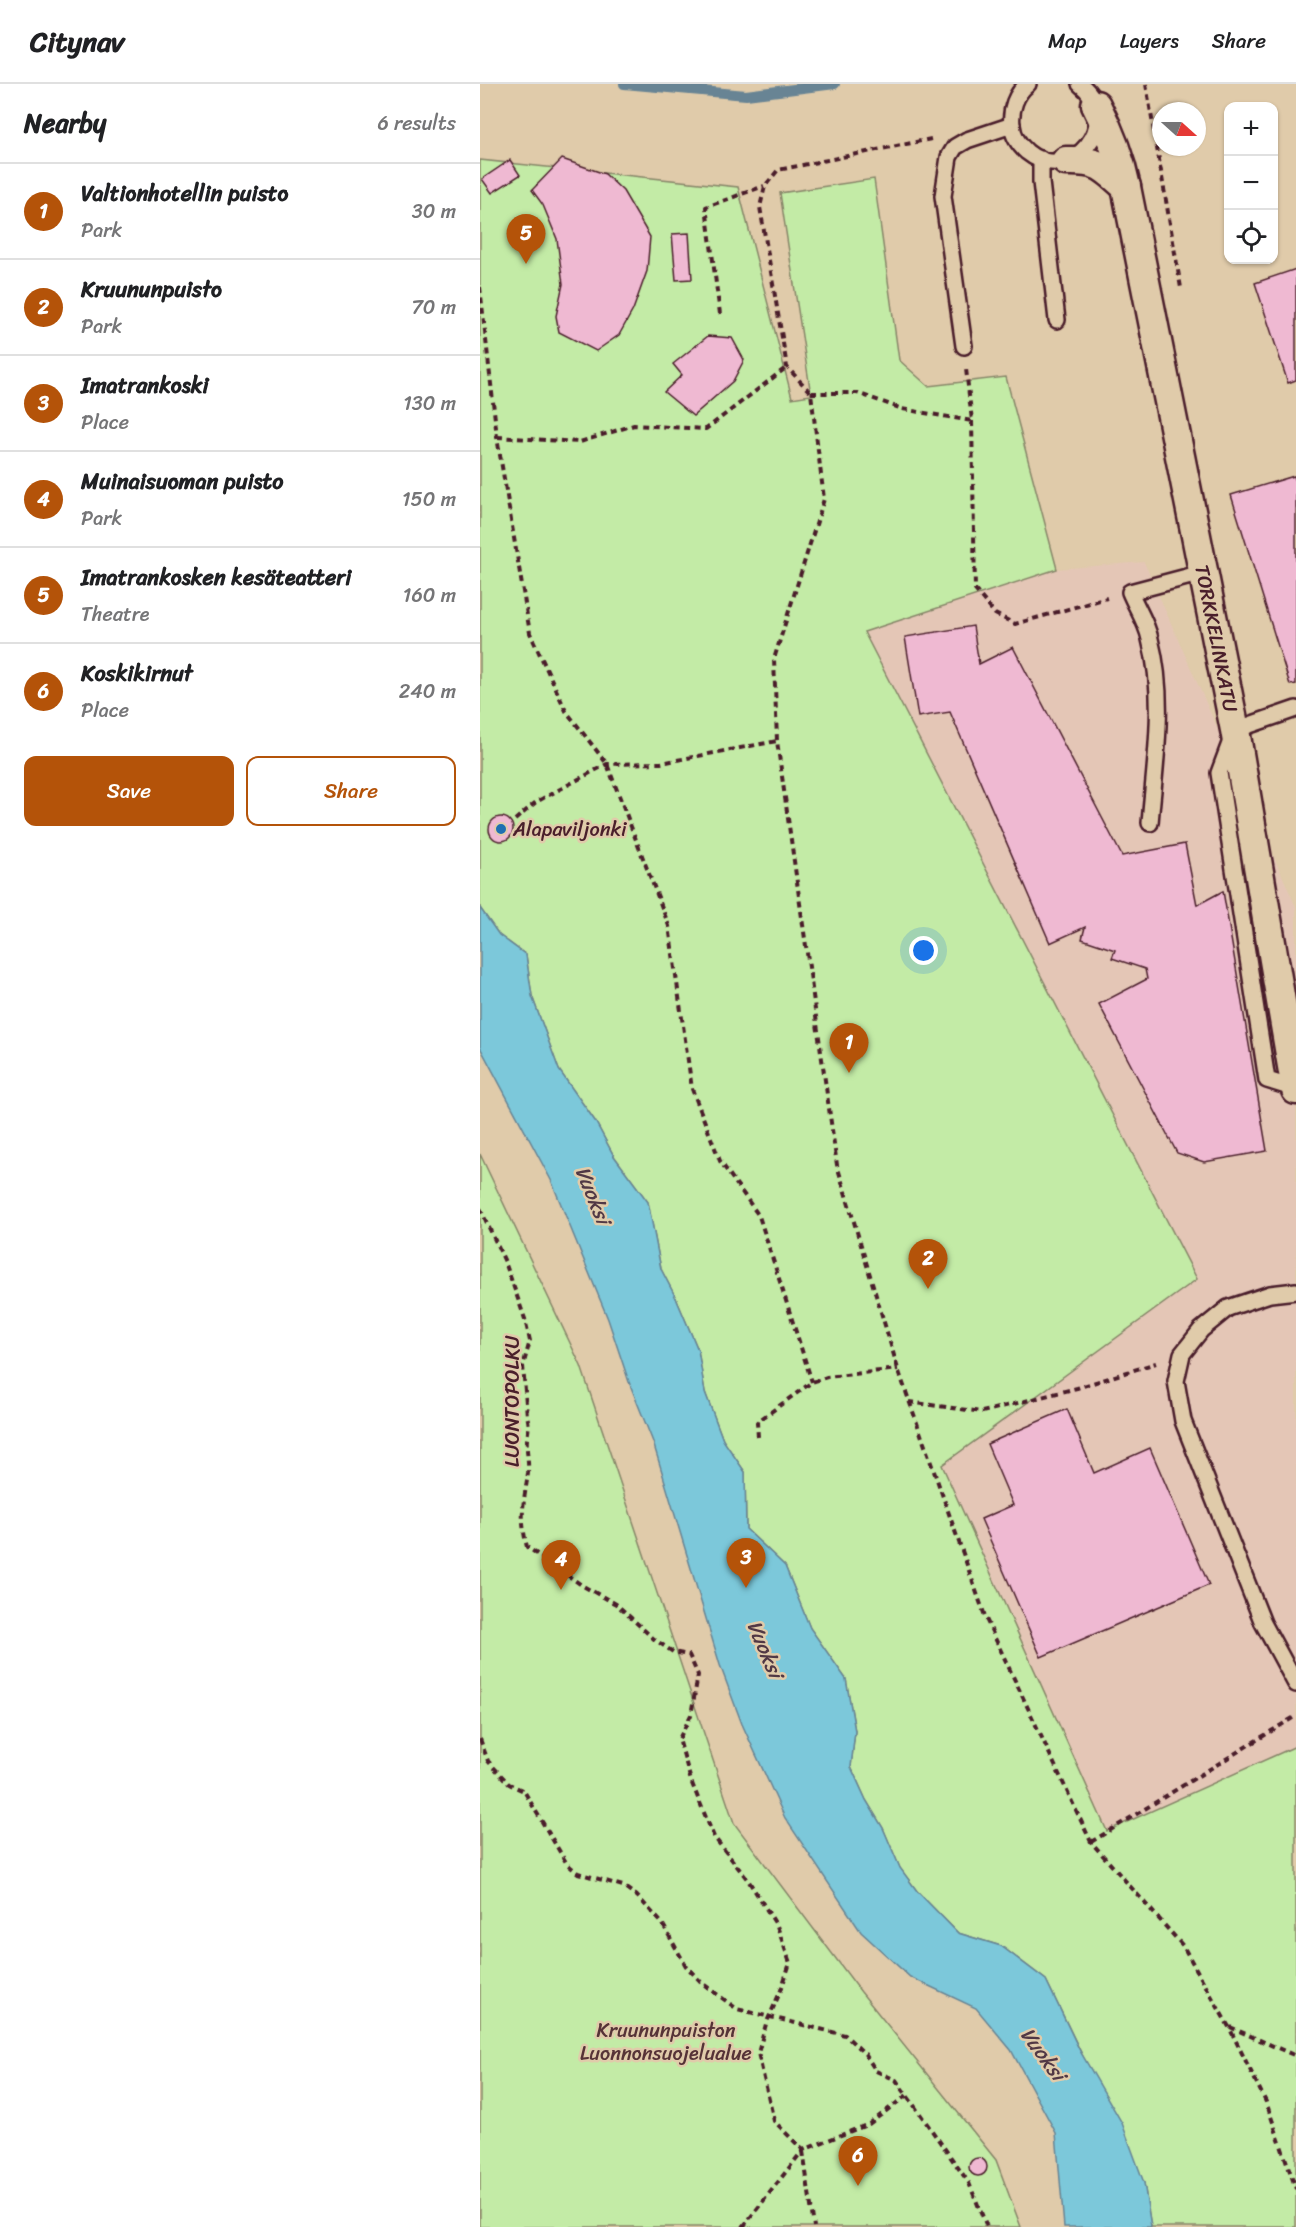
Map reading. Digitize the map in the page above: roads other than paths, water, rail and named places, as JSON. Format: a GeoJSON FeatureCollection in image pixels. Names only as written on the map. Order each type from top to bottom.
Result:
{"type":"FeatureCollection","features":[{"type":"Feature","properties":{"kind":"street","name":"TORKKELINKATU"},"geometry":{"type":"LineString","coordinates":[[1088,95],[1108,128],[1120,160],[1126,187],[1235,730],[1296,1089]]}},
{"type":"Feature","properties":{"kind":"street"},"geometry":{"type":"LineString","coordinates":[[1053,160],[1089,160],[1109,171],[1126,187]]}},
{"type":"Feature","properties":{"kind":"lane"},"geometry":{"type":"LineString","coordinates":[[1028,84],[1015,100],[1011,116],[1013,132],[1021,147],[1034,157],[1053,160],[1080,154],[1092,140],[1098,123],[1088,95]]}},
{"type":"Feature","properties":{"kind":"lane"},"geometry":{"type":"LineString","coordinates":[[964,346],[943,196],[950,157],[955,147],[967,140],[1012,125]]}},
{"type":"Feature","properties":{"kind":"lane"},"geometry":{"type":"LineString","coordinates":[[1053,160],[1041,182],[1057,320]]}},
{"type":"Feature","properties":{"kind":"lane"},"geometry":{"type":"LineString","coordinates":[[1150,823],[1158,734],[1159,687],[1150,636],[1130,592],[1202,573]]}},
{"type":"Feature","properties":{"kind":"lane"},"geometry":{"type":"LineString","coordinates":[[1235,730],[1296,709]]}},
{"type":"Feature","properties":{"kind":"lane"},"geometry":{"type":"LineString","coordinates":[[1296,1292],[1270,1294],[1228,1308],[1201,1330],[1182,1354],[1176,1381],[1183,1421],[1263,1623],[1296,1684]]}},
{"type":"Feature","properties":{"kind":"water","name":"Vuoksi"},"geometry":{"type":"Polygon","coordinates":[[[480,908],[499,935],[526,955],[532,996],[559,1070],[595,1121],[614,1156],[648,1202],[661,1269],[698,1350],[705,1392],[723,1440],[745,1472],[746,1529],[785,1566],[810,1628],[846,1679],[855,1731],[851,1767],[866,1800],[883,1828],[900,1868],[917,1891],[958,1933],[1001,1946],[1046,1980],[1080,2051],[1122,2123],[1144,2183],[1151,2227],[1064,2227],[1056,2133],[1011,2050],[976,2008],[910,1977],[861,1932],[785,1818],[742,1724],[720,1665],[653,1442],[629,1382],[608,1319],[551,1180],[480,1047],[480,908]]]}},
{"type":"Feature","properties":{"kind":"waterway"},"geometry":{"type":"LineString","coordinates":[[624,84],[746,95],[835,84]]}},
{"type":"Feature","properties":{"kind":"place","name":"Imatrankosken kesäteatteri"},"geometry":{"type":"Point","coordinates":[526,264]}},
{"type":"Feature","properties":{"kind":"place","name":"Alapaviljonki"},"geometry":{"type":"Point","coordinates":[501,829]}},
{"type":"Feature","properties":{"kind":"place","name":"Valtionhotellin puisto"},"geometry":{"type":"Point","coordinates":[849,1073]}},
{"type":"Feature","properties":{"kind":"place","name":"Kruununpuisto"},"geometry":{"type":"Point","coordinates":[928,1289]}},
{"type":"Feature","properties":{"kind":"place","name":"Imatrankoski"},"geometry":{"type":"Point","coordinates":[746,1588]}},
{"type":"Feature","properties":{"kind":"place","name":"Muinaisuoman puisto"},"geometry":{"type":"Point","coordinates":[561,1590]}},
{"type":"Feature","properties":{"kind":"place","name":"Koskikirnut"},"geometry":{"type":"Point","coordinates":[858,2186]}},
{"type":"Feature","properties":{"kind":"park label","name":"Kruununpuiston Luonnonsuojelualue"},"geometry":{"type":"Point","coordinates":[666,2042]}}]}
